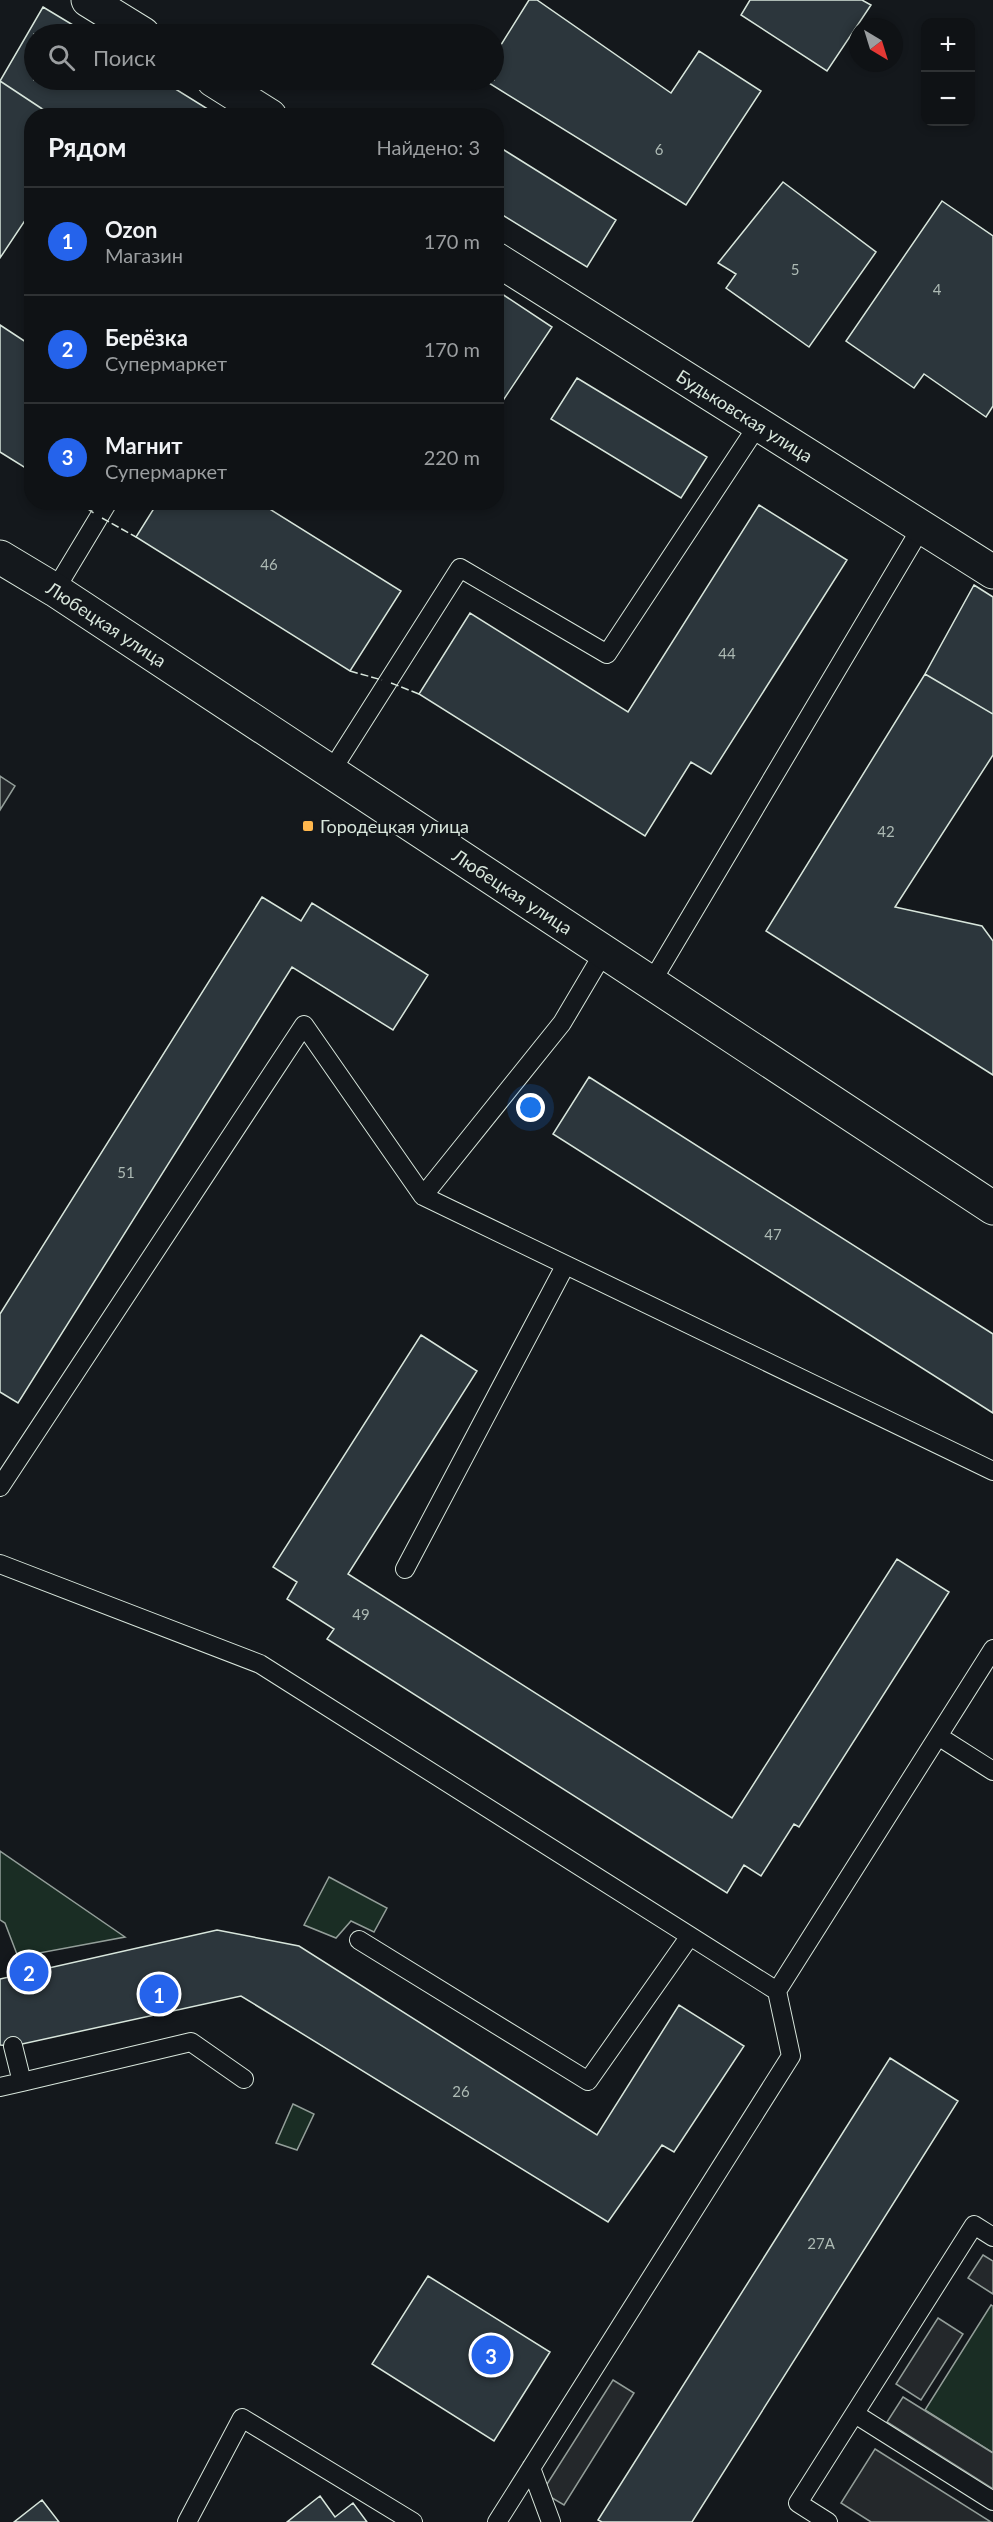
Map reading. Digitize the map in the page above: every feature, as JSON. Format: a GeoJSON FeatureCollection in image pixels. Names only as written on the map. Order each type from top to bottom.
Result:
{"type":"FeatureCollection","features":[{"type":"Feature","properties":{"kind":"street"},"geometry":{"type":"LineString","coordinates":[[88,0],[126,24]]}},
{"type":"Feature","properties":{"kind":"street"},"geometry":{"type":"LineString","coordinates":[[229,90],[257,108]]}},
{"type":"Feature","properties":{"kind":"street","name":"Будьковская улица"},"geometry":{"type":"LineString","coordinates":[[504,264],[993,572]]}},
{"type":"Feature","properties":{"kind":"street","name":"Любецкая улица"},"geometry":{"type":"LineString","coordinates":[[0,557],[55,590],[993,1208]]}},
{"type":"Feature","properties":{"kind":"lane"},"geometry":{"type":"LineString","coordinates":[[330,773],[460,568],[607,654],[758,425]]}},
{"type":"Feature","properties":{"kind":"lane"},"geometry":{"type":"LineString","coordinates":[[55,590],[103,510]]}},
{"type":"Feature","properties":{"kind":"lane"},"geometry":{"type":"LineString","coordinates":[[651,983],[921,528]]}},
{"type":"Feature","properties":{"kind":"lane"},"geometry":{"type":"LineString","coordinates":[[423,1196],[562,1023],[604,952]]}},
{"type":"Feature","properties":{"kind":"lane"},"geometry":{"type":"LineString","coordinates":[[0,1487],[303,1025],[423,1196],[993,1471]]}},
{"type":"Feature","properties":{"kind":"lane"},"geometry":{"type":"LineString","coordinates":[[405,1569],[565,1266]]}},
{"type":"Feature","properties":{"kind":"lane"},"geometry":{"type":"LineString","coordinates":[[0,1564],[260,1664],[777,1991]]}},
{"type":"Feature","properties":{"kind":"lane"},"geometry":{"type":"LineString","coordinates":[[497,2522],[791,2056],[777,1991],[993,1649]]}},
{"type":"Feature","properties":{"kind":"lane"},"geometry":{"type":"LineString","coordinates":[[938,1736],[993,1771]]}},
{"type":"Feature","properties":{"kind":"lane"},"geometry":{"type":"LineString","coordinates":[[359,1940],[588,2081],[690,1936]]}},
{"type":"Feature","properties":{"kind":"lane"},"geometry":{"type":"LineString","coordinates":[[0,2087],[191,2042],[244,2079]]}},
{"type":"Feature","properties":{"kind":"lane"},"geometry":{"type":"LineString","coordinates":[[13,2046],[22,2082]]}},
{"type":"Feature","properties":{"kind":"lane"},"geometry":{"type":"LineString","coordinates":[[828,2522],[798,2504],[974,2225],[993,2237]]}},
{"type":"Feature","properties":{"kind":"lane"},"geometry":{"type":"LineString","coordinates":[[855,2414],[993,2501]]}},
{"type":"Feature","properties":{"kind":"lane"},"geometry":{"type":"LineString","coordinates":[[187,2522],[242,2418],[413,2522]]}},
{"type":"Feature","properties":{"kind":"lane"},"geometry":{"type":"LineString","coordinates":[[531,2468],[551,2522]]}},
{"type":"Feature","properties":{"kind":"green space"},"geometry":{"type":"Polygon","coordinates":[[[0,1851],[125,1937],[18,1957],[5,1923],[0,1920],[0,1851]]]}},
{"type":"Feature","properties":{"kind":"green space"},"geometry":{"type":"Polygon","coordinates":[[[329,1877],[387,1908],[374,1932],[351,1921],[336,1938],[304,1925],[329,1877]]]}},
{"type":"Feature","properties":{"kind":"green space"},"geometry":{"type":"Polygon","coordinates":[[[293,2104],[314,2114],[297,2150],[276,2143],[293,2104]]]}},
{"type":"Feature","properties":{"kind":"green space"},"geometry":{"type":"Polygon","coordinates":[[[991,2305],[993,2306],[993,2453],[925,2410],[991,2305]]]}},
{"type":"Feature","properties":{"kind":"shaded area"},"geometry":{"type":"Polygon","coordinates":[[[0,776],[15,786],[0,810],[0,776]]]}},
{"type":"Feature","properties":{"kind":"shaded area"},"geometry":{"type":"Polygon","coordinates":[[[983,2255],[993,2261],[993,2294],[968,2278],[983,2255]]]}},
{"type":"Feature","properties":{"kind":"shaded area"},"geometry":{"type":"Polygon","coordinates":[[[938,2318],[963,2334],[921,2400],[896,2384],[938,2318]]]}},
{"type":"Feature","properties":{"kind":"shaded area"},"geometry":{"type":"Polygon","coordinates":[[[613,2380],[634,2393],[564,2505],[542,2492],[613,2380]]]}},
{"type":"Feature","properties":{"kind":"shaded area"},"geometry":{"type":"Polygon","coordinates":[[[903,2397],[993,2453],[993,2489],[887,2422],[903,2397]]]}},
{"type":"Feature","properties":{"kind":"shaded area"},"geometry":{"type":"Polygon","coordinates":[[[875,2449],[991,2522],[871,2522],[841,2503],[875,2449]]]}},
{"type":"Feature","properties":{"kind":"building"},"geometry":{"type":"Polygon","coordinates":[[[529,0],[537,0],[671,93],[699,51],[761,91],[686,205],[500,90],[504,90],[504,40],[529,0]]]}},
{"type":"Feature","properties":{"kind":"building"},"geometry":{"type":"Polygon","coordinates":[[[750,0],[862,0],[871,5],[862,18],[849,18],[849,38],[827,71],[741,15],[750,0]]]}},
{"type":"Feature","properties":{"kind":"building"},"geometry":{"type":"Polygon","coordinates":[[[43,7],[71,24],[33,24],[43,7]]]}},
{"type":"Feature","properties":{"kind":"building"},"geometry":{"type":"Polygon","coordinates":[[[24,40],[24,90],[177,90],[206,108],[41,108],[0,81],[24,40]]]}},
{"type":"Feature","properties":{"kind":"building"},"geometry":{"type":"Polygon","coordinates":[[[0,81],[41,108],[24,108],[24,222],[0,258],[0,81]]]}},
{"type":"Feature","properties":{"kind":"building"},"geometry":{"type":"Polygon","coordinates":[[[504,150],[616,220],[587,267],[504,216],[504,150]]]}},
{"type":"Feature","properties":{"kind":"building"},"geometry":{"type":"Polygon","coordinates":[[[783,182],[876,252],[809,347],[726,288],[736,274],[718,263],[783,182]]]}},
{"type":"Feature","properties":{"kind":"building"},"geometry":{"type":"Polygon","coordinates":[[[942,201],[993,236],[993,406],[986,417],[924,374],[914,388],[846,341],[942,201]]]}},
{"type":"Feature","properties":{"kind":"building"},"geometry":{"type":"Polygon","coordinates":[[[504,295],[552,327],[504,399],[504,295]]]}},
{"type":"Feature","properties":{"kind":"building"},"geometry":{"type":"Polygon","coordinates":[[[0,325],[24,341],[24,467],[0,452],[0,325]]]}},
{"type":"Feature","properties":{"kind":"building"},"geometry":{"type":"Polygon","coordinates":[[[577,378],[707,457],[681,498],[551,419],[577,378]]]}},
{"type":"Feature","properties":{"kind":"building"},"geometry":{"type":"Polygon","coordinates":[[[759,505],[847,560],[711,774],[691,762],[645,836],[419,694],[470,613],[628,712],[759,505]]]}},
{"type":"Feature","properties":{"kind":"building"},"geometry":{"type":"Polygon","coordinates":[[[153,510],[271,510],[401,591],[350,671],[136,537],[153,510]]]}},
{"type":"Feature","properties":{"kind":"building"},"geometry":{"type":"Polygon","coordinates":[[[974,585],[993,597],[993,714],[925,674],[974,585]]]}},
{"type":"Feature","properties":{"kind":"building"},"geometry":{"type":"Polygon","coordinates":[[[925,674],[993,714],[993,755],[895,907],[982,926],[993,941],[993,1075],[766,931],[925,674]]]}},
{"type":"Feature","properties":{"kind":"building"},"geometry":{"type":"Polygon","coordinates":[[[262,897],[301,921],[312,903],[428,975],[393,1030],[292,967],[18,1403],[0,1392],[0,1314],[262,897]]]}},
{"type":"Feature","properties":{"kind":"building"},"geometry":{"type":"Polygon","coordinates":[[[589,1077],[993,1334],[993,1413],[553,1134],[589,1077]]]}},
{"type":"Feature","properties":{"kind":"building"},"geometry":{"type":"Polygon","coordinates":[[[421,1335],[477,1371],[348,1574],[732,1818],[897,1559],[949,1592],[799,1827],[794,1824],[761,1876],[744,1865],[727,1893],[327,1639],[334,1629],[287,1599],[297,1582],[273,1567],[421,1335]]]}},
{"type":"Feature","properties":{"kind":"building"},"geometry":{"type":"Polygon","coordinates":[[[217,1930],[299,1946],[597,2135],[679,2005],[744,2046],[674,2152],[662,2145],[608,2222],[241,1996],[13,2046],[0,2045],[0,1979],[217,1930]]]}},
{"type":"Feature","properties":{"kind":"building"},"geometry":{"type":"Polygon","coordinates":[[[890,2058],[958,2101],[692,2522],[602,2522],[598,2520],[890,2058]]]}},
{"type":"Feature","properties":{"kind":"building"},"geometry":{"type":"Polygon","coordinates":[[[428,2276],[550,2352],[494,2441],[372,2364],[428,2276]]]}},
{"type":"Feature","properties":{"kind":"building"},"geometry":{"type":"Polygon","coordinates":[[[320,2496],[335,2517],[353,2503],[367,2522],[287,2522],[320,2496]]]}},
{"type":"Feature","properties":{"kind":"building"},"geometry":{"type":"Polygon","coordinates":[[[42,2500],[59,2522],[14,2522],[42,2500]]]}},
{"type":"Feature","properties":{"kind":"fence"},"geometry":{"type":"LineString","coordinates":[[89,510],[95,514]]}},
{"type":"Feature","properties":{"kind":"fence"},"geometry":{"type":"LineString","coordinates":[[102,518],[136,537]]}},
{"type":"Feature","properties":{"kind":"fence"},"geometry":{"type":"LineString","coordinates":[[350,671],[382,680]]}},
{"type":"Feature","properties":{"kind":"fence"},"geometry":{"type":"LineString","coordinates":[[391,683],[419,694]]}},
{"type":"Feature","properties":{"kind":"place","name":"Городецкая улица"},"geometry":{"type":"Point","coordinates":[308,826]}},
{"type":"Feature","properties":{"kind":"place","name":"Берёзка"},"geometry":{"type":"Point","coordinates":[29,1972]}},
{"type":"Feature","properties":{"kind":"place","name":"Ozon"},"geometry":{"type":"Point","coordinates":[159,1994]}},
{"type":"Feature","properties":{"kind":"place","name":"Магнит"},"geometry":{"type":"Point","coordinates":[491,2355]}}]}
